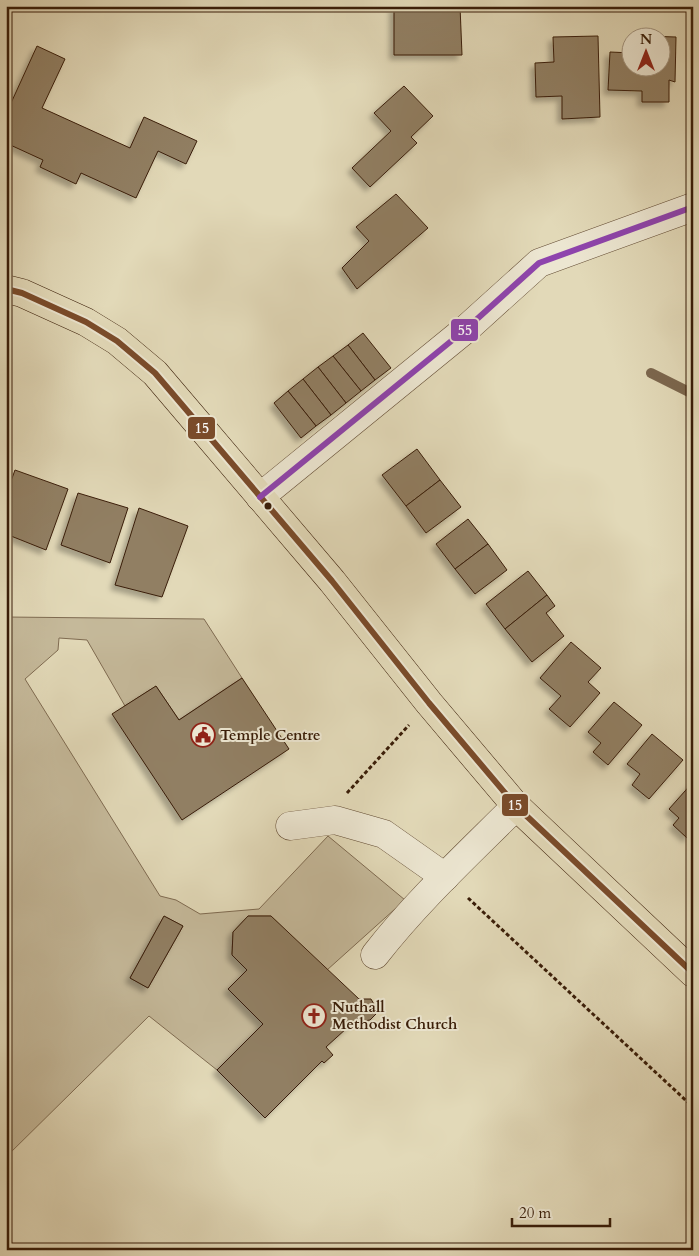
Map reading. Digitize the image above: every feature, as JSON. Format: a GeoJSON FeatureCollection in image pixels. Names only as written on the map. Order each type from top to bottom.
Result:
{"type":"FeatureCollection","features":[{"type":"Feature","properties":{"kind":"main road"},"geometry":{"type":"LineString","coordinates":[[6,289],[86,322],[124,347],[154,373],[332,581],[429,703],[516,806],[693,973]]}},
{"type":"Feature","properties":{"kind":"street"},"geometry":{"type":"LineString","coordinates":[[260,498],[466,329],[539,263],[693,207]]}},
{"type":"Feature","properties":{"kind":"street"},"geometry":{"type":"LineString","coordinates":[[376,954],[389,937],[445,877],[516,806]]}},
{"type":"Feature","properties":{"kind":"street"},"geometry":{"type":"LineString","coordinates":[[290,826],[335,820],[384,834],[445,877]]}},
{"type":"Feature","properties":{"kind":"path"},"geometry":{"type":"LineString","coordinates":[[335,820],[339,802],[429,703]]}},
{"type":"Feature","properties":{"kind":"path"},"geometry":{"type":"LineString","coordinates":[[445,877],[693,1107]]}},
{"type":"Feature","properties":{"kind":"shaded area"},"geometry":{"type":"Polygon","coordinates":[[[6,617],[204,619],[242,678],[179,720],[156,686],[125,706],[87,640],[59,638],[58,650],[25,679],[160,896],[176,900],[200,914],[259,909],[328,836],[405,900],[327,970],[271,916],[248,916],[233,932],[232,954],[247,970],[228,989],[263,1024],[217,1070],[149,1016],[6,1157],[6,617]],[[164,916],[130,978],[148,988],[183,926],[164,916]]]}},
{"type":"Feature","properties":{"kind":"building"},"geometry":{"type":"Polygon","coordinates":[[[394,6],[460,6],[462,55],[394,55],[394,6]]]}},
{"type":"Feature","properties":{"kind":"building"},"geometry":{"type":"Polygon","coordinates":[[[598,36],[600,117],[562,119],[562,96],[536,97],[535,63],[554,62],[553,37],[598,36]]]}},
{"type":"Feature","properties":{"kind":"building"},"geometry":{"type":"Polygon","coordinates":[[[672,37],[676,37],[675,82],[669,80],[669,102],[642,102],[642,91],[608,90],[610,52],[622,53],[622,78],[672,78],[672,37]]]}},
{"type":"Feature","properties":{"kind":"building"},"geometry":{"type":"Polygon","coordinates":[[[37,46],[65,59],[42,108],[130,148],[144,117],[197,141],[186,164],[158,151],[136,198],[81,173],[76,184],[40,167],[43,160],[6,143],[6,114],[37,46]]]}},
{"type":"Feature","properties":{"kind":"building"},"geometry":{"type":"Polygon","coordinates":[[[404,86],[433,116],[411,137],[417,143],[370,187],[352,168],[391,131],[374,113],[404,86]]]}},
{"type":"Feature","properties":{"kind":"building"},"geometry":{"type":"Polygon","coordinates":[[[396,194],[428,228],[357,289],[342,268],[369,241],[356,227],[396,194]]]}},
{"type":"Feature","properties":{"kind":"building"},"geometry":{"type":"Polygon","coordinates":[[[363,333],[391,368],[375,380],[348,345],[363,333]]]}},
{"type":"Feature","properties":{"kind":"building"},"geometry":{"type":"Polygon","coordinates":[[[348,345],[375,380],[361,391],[333,356],[348,345]]]}},
{"type":"Feature","properties":{"kind":"building"},"geometry":{"type":"Polygon","coordinates":[[[333,356],[361,391],[346,403],[318,367],[333,356]]]}},
{"type":"Feature","properties":{"kind":"building"},"geometry":{"type":"Polygon","coordinates":[[[318,367],[346,403],[331,415],[303,379],[318,367]]]}},
{"type":"Feature","properties":{"kind":"building"},"geometry":{"type":"Polygon","coordinates":[[[303,379],[331,415],[316,426],[288,391],[303,379]]]}},
{"type":"Feature","properties":{"kind":"building"},"geometry":{"type":"Polygon","coordinates":[[[288,391],[316,426],[301,438],[274,403],[288,391]]]}},
{"type":"Feature","properties":{"kind":"building"},"geometry":{"type":"Polygon","coordinates":[[[417,449],[440,480],[406,506],[382,475],[417,449]]]}},
{"type":"Feature","properties":{"kind":"building"},"geometry":{"type":"Polygon","coordinates":[[[15,470],[68,489],[46,550],[6,534],[6,495],[15,470]]]}},
{"type":"Feature","properties":{"kind":"building"},"geometry":{"type":"Polygon","coordinates":[[[440,480],[461,507],[426,533],[406,506],[440,480]]]}},
{"type":"Feature","properties":{"kind":"building"},"geometry":{"type":"Polygon","coordinates":[[[78,493],[128,508],[110,563],[61,545],[78,493]]]}},
{"type":"Feature","properties":{"kind":"building"},"geometry":{"type":"Polygon","coordinates":[[[139,508],[188,526],[162,597],[115,585],[139,508]]]}},
{"type":"Feature","properties":{"kind":"building"},"geometry":{"type":"Polygon","coordinates":[[[468,519],[488,544],[455,569],[436,544],[468,519]]]}},
{"type":"Feature","properties":{"kind":"building"},"geometry":{"type":"Polygon","coordinates":[[[488,544],[507,570],[475,594],[455,569],[488,544]]]}},
{"type":"Feature","properties":{"kind":"building"},"geometry":{"type":"Polygon","coordinates":[[[528,571],[547,595],[505,629],[486,604],[528,571]]]}},
{"type":"Feature","properties":{"kind":"building"},"geometry":{"type":"Polygon","coordinates":[[[547,595],[555,606],[546,613],[564,636],[532,662],[505,629],[547,595]]]}},
{"type":"Feature","properties":{"kind":"building"},"geometry":{"type":"Polygon","coordinates":[[[571,642],[601,668],[588,682],[600,693],[570,727],[549,709],[561,696],[540,678],[571,642]]]}},
{"type":"Feature","properties":{"kind":"building","name":"Temple Centre"},"geometry":{"type":"Polygon","coordinates":[[[242,678],[289,749],[182,820],[112,714],[156,686],[179,720],[242,678]]]}},
{"type":"Feature","properties":{"kind":"building"},"geometry":{"type":"Polygon","coordinates":[[[614,702],[642,725],[608,765],[593,752],[601,743],[588,732],[614,702]]]}},
{"type":"Feature","properties":{"kind":"building"},"geometry":{"type":"Polygon","coordinates":[[[652,734],[683,760],[649,799],[632,785],[640,774],[627,764],[652,734]]]}},
{"type":"Feature","properties":{"kind":"building"},"geometry":{"type":"Polygon","coordinates":[[[693,782],[693,831],[687,838],[673,825],[679,818],[669,809],[693,782]]]}},
{"type":"Feature","properties":{"kind":"building"},"geometry":{"type":"Polygon","coordinates":[[[164,916],[183,926],[148,988],[130,978],[164,916]]]}},
{"type":"Feature","properties":{"kind":"building","name":"Nuthall Methodist Church"},"geometry":{"type":"Polygon","coordinates":[[[248,916],[271,916],[359,999],[371,999],[375,1006],[376,1014],[370,1020],[364,1021],[358,1018],[326,1047],[333,1055],[324,1063],[322,1061],[265,1118],[217,1070],[263,1024],[228,989],[247,970],[232,955],[233,932],[248,916]]]}},
{"type":"Feature","properties":{"kind":"waterway"},"geometry":{"type":"LineString","coordinates":[[651,373],[693,394]]}},
{"type":"Feature","properties":{"kind":"transit line","name":"55"},"geometry":{"type":"LineString","coordinates":[[260,497],[466,329],[539,263],[693,207]]}},
{"type":"Feature","properties":{"kind":"transit line","name":"15"},"geometry":{"type":"LineString","coordinates":[[6,289],[22,293],[86,322],[117,341],[155,373],[332,581],[429,703],[516,806],[693,973]]}},
{"type":"Feature","properties":{"kind":"place","name":"Temple Centre"},"geometry":{"type":"Point","coordinates":[203,735]}},
{"type":"Feature","properties":{"kind":"place","name":"Nuthall Methodist Church"},"geometry":{"type":"Point","coordinates":[314,1016]}}]}
